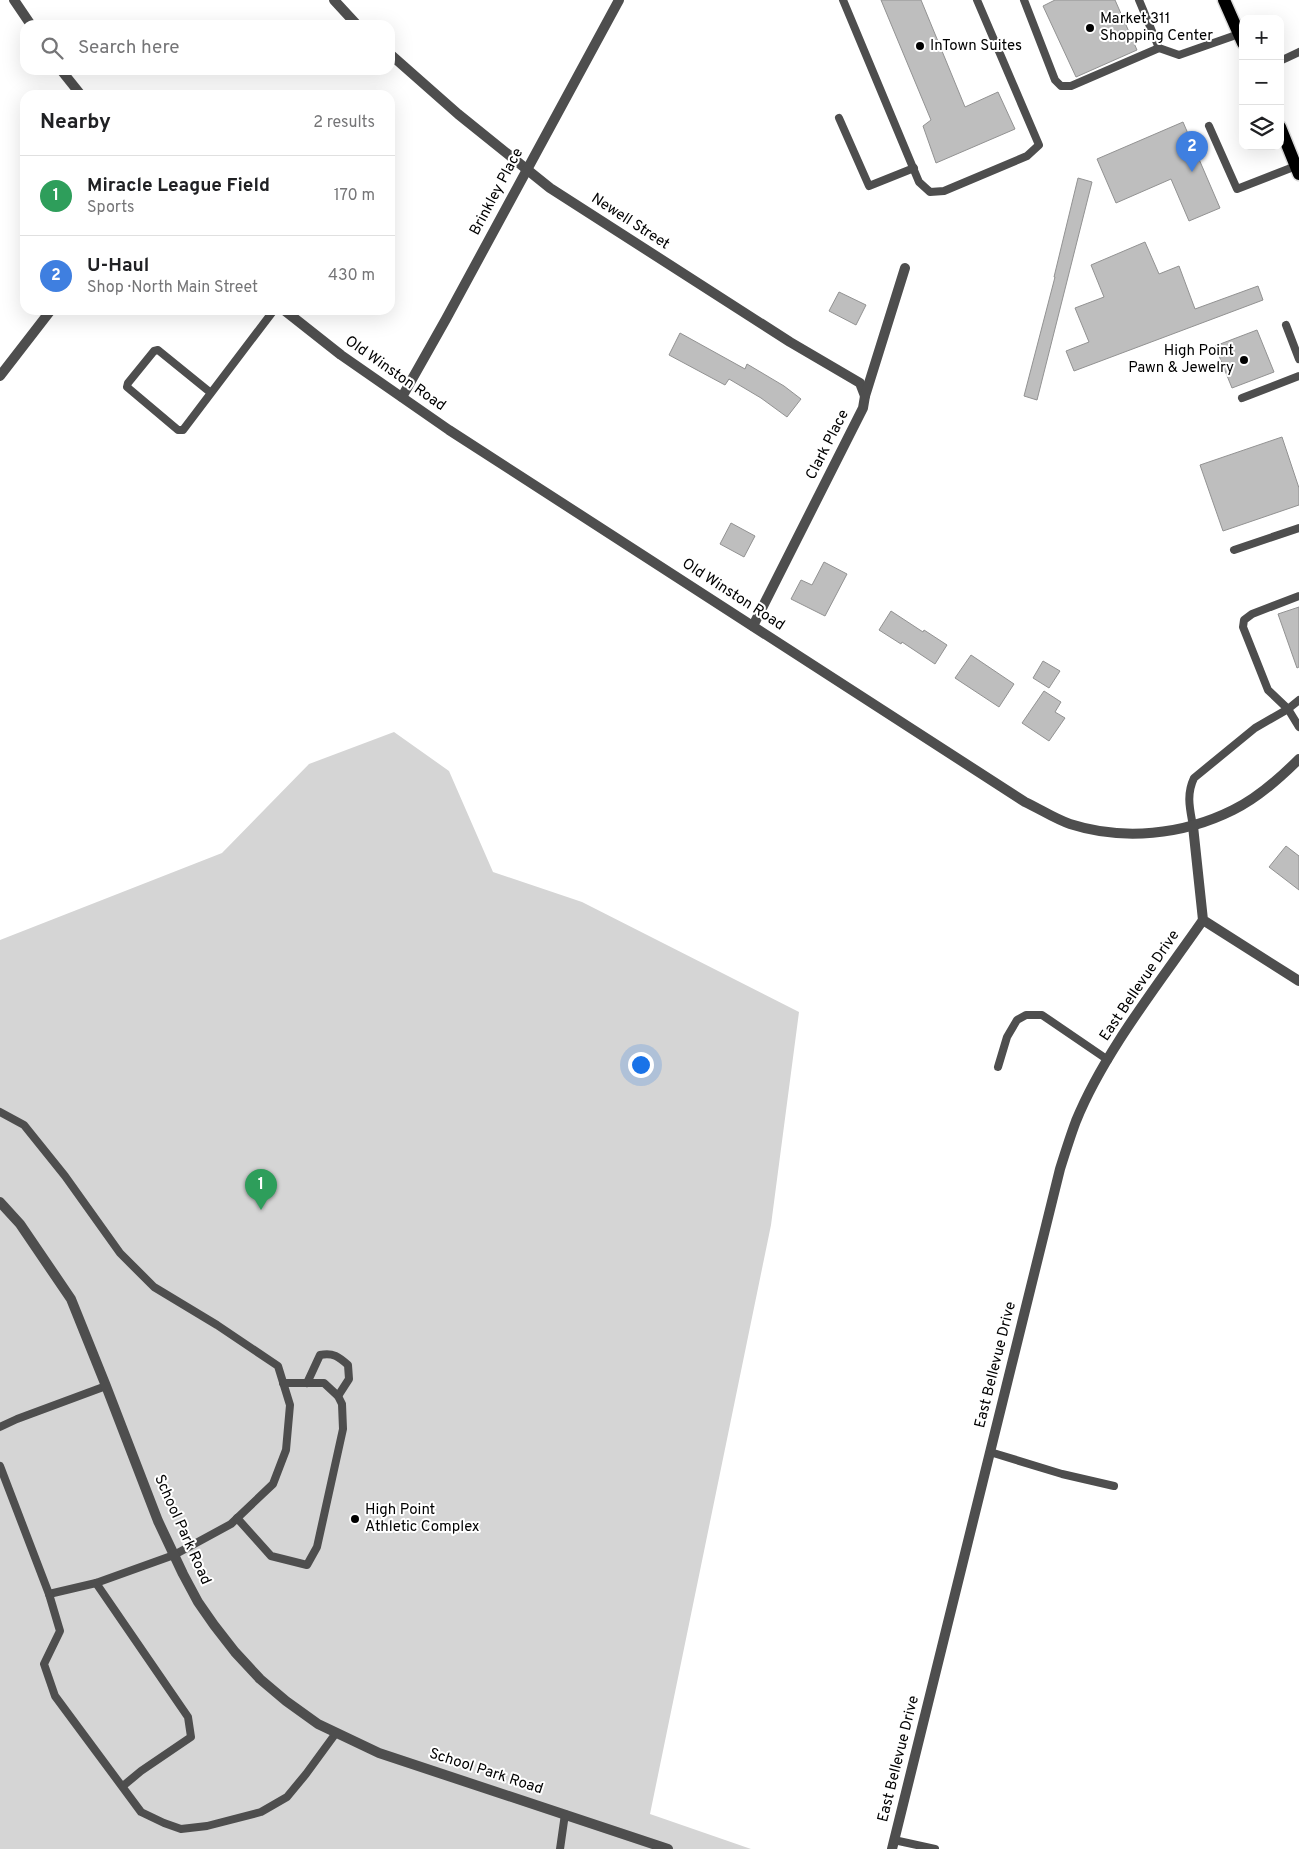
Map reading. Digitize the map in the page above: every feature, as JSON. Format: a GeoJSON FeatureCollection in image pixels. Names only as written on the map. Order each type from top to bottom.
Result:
{"type":"FeatureCollection","features":[{"type":"Feature","properties":{"kind":"main road"},"geometry":{"type":"LineString","coordinates":[[1224,0],[1239,34]]}},
{"type":"Feature","properties":{"kind":"main road"},"geometry":{"type":"LineString","coordinates":[[1284,137],[1297,170]]}},
{"type":"Feature","properties":{"kind":"street"},"geometry":{"type":"LineString","coordinates":[[14,0],[28,20]]}},
{"type":"Feature","properties":{"kind":"street"},"geometry":{"type":"LineString","coordinates":[[334,0],[352,20]]}},
{"type":"Feature","properties":{"kind":"street","name":"Brinkley Place"},"geometry":{"type":"LineString","coordinates":[[402,397],[619,0]]}},
{"type":"Feature","properties":{"kind":"street","name":"Newell Street"},"geometry":{"type":"LineString","coordinates":[[395,58],[458,114],[550,188],[790,342],[860,383],[865,396]]}},
{"type":"Feature","properties":{"kind":"street"},"geometry":{"type":"LineString","coordinates":[[65,75],[77,90]]}},
{"type":"Feature","properties":{"kind":"street","name":"Clark Place"},"geometry":{"type":"LineString","coordinates":[[753,626],[863,408],[865,396],[906,268]]}},
{"type":"Feature","properties":{"kind":"street"},"geometry":{"type":"LineString","coordinates":[[0,376],[46,315]]}},
{"type":"Feature","properties":{"kind":"street","name":"Old Winston Road"},"geometry":{"type":"LineString","coordinates":[[290,315],[341,355],[449,430],[1026,802],[1069,823],[1106,833],[1148,833],[1193,826],[1234,810],[1285,772],[1299,759]]}},
{"type":"Feature","properties":{"kind":"street"},"geometry":{"type":"LineString","coordinates":[[1193,826],[1203,920],[1299,981]]}},
{"type":"Feature","properties":{"kind":"street","name":"East Bellevue Drive"},"geometry":{"type":"LineString","coordinates":[[893,1844],[1060,1169],[1076,1121],[1096,1080],[1126,1031],[1203,920]]}},
{"type":"Feature","properties":{"kind":"street","name":"School Park Road"},"geometry":{"type":"LineString","coordinates":[[0,1202],[20,1224],[71,1299],[158,1521],[198,1602],[235,1652],[260,1679],[286,1702],[318,1724],[379,1753],[668,1849]]}},
{"type":"Feature","properties":{"kind":"lane"},"geometry":{"type":"LineString","coordinates":[[843,0],[919,182],[930,192],[944,191],[1027,156],[1039,145],[977,0]]}},
{"type":"Feature","properties":{"kind":"lane"},"geometry":{"type":"LineString","coordinates":[[1024,0],[1055,80],[1061,86],[1070,86],[1159,48],[1179,55],[1239,39]]}},
{"type":"Feature","properties":{"kind":"lane"},"geometry":{"type":"LineString","coordinates":[[1139,0],[1159,48]]}},
{"type":"Feature","properties":{"kind":"lane"},"geometry":{"type":"LineString","coordinates":[[1282,60],[1299,52]]}},
{"type":"Feature","properties":{"kind":"lane"},"geometry":{"type":"LineString","coordinates":[[839,118],[869,186],[914,168]]}},
{"type":"Feature","properties":{"kind":"lane"},"geometry":{"type":"LineString","coordinates":[[1209,126],[1238,189],[1297,170]]}},
{"type":"Feature","properties":{"kind":"lane"},"geometry":{"type":"LineString","coordinates":[[211,393],[158,350],[154,351],[127,386],[178,430],[183,430],[270,315]]}},
{"type":"Feature","properties":{"kind":"lane"},"geometry":{"type":"LineString","coordinates":[[1286,325],[1299,359]]}},
{"type":"Feature","properties":{"kind":"lane"},"geometry":{"type":"LineString","coordinates":[[1242,398],[1299,376]]}},
{"type":"Feature","properties":{"kind":"lane"},"geometry":{"type":"LineString","coordinates":[[1234,550],[1299,528]]}},
{"type":"Feature","properties":{"kind":"lane"},"geometry":{"type":"LineString","coordinates":[[1299,596],[1252,614],[1244,620],[1243,627],[1268,690],[1288,709],[1299,727]]}},
{"type":"Feature","properties":{"kind":"lane"},"geometry":{"type":"LineString","coordinates":[[1193,826],[1188,798],[1189,788],[1194,778],[1255,728],[1288,709],[1299,700]]}},
{"type":"Feature","properties":{"kind":"lane"},"geometry":{"type":"LineString","coordinates":[[998,1067],[1007,1037],[1017,1020],[1026,1015],[1042,1015],[1108,1060]]}},
{"type":"Feature","properties":{"kind":"lane"},"geometry":{"type":"LineString","coordinates":[[0,1112],[24,1125],[65,1176],[120,1253],[154,1286],[278,1366],[290,1405],[286,1450],[273,1484],[231,1524],[174,1555],[96,1583],[49,1594]]}},
{"type":"Feature","properties":{"kind":"lane"},"geometry":{"type":"LineString","coordinates":[[307,1383],[320,1355],[328,1353],[338,1356],[348,1365],[349,1379],[338,1396]]}},
{"type":"Feature","properties":{"kind":"lane"},"geometry":{"type":"LineString","coordinates":[[237,1518],[271,1556],[307,1565],[317,1547],[344,1429],[342,1404],[338,1396],[324,1382],[283,1383]]}},
{"type":"Feature","properties":{"kind":"lane"},"geometry":{"type":"LineString","coordinates":[[0,1427],[106,1386]]}},
{"type":"Feature","properties":{"kind":"lane"},"geometry":{"type":"LineString","coordinates":[[990,1452],[1062,1474],[1114,1486]]}},
{"type":"Feature","properties":{"kind":"lane"},"geometry":{"type":"LineString","coordinates":[[0,1466],[49,1594],[60,1631],[44,1664],[55,1696],[142,1812],[181,1829],[207,1826],[260,1812],[287,1796],[336,1733]]}},
{"type":"Feature","properties":{"kind":"lane"},"geometry":{"type":"LineString","coordinates":[[96,1583],[188,1717],[191,1737],[141,1771],[123,1786]]}},
{"type":"Feature","properties":{"kind":"lane"},"geometry":{"type":"LineString","coordinates":[[560,1849],[565,1814]]}},
{"type":"Feature","properties":{"kind":"lane"},"geometry":{"type":"LineString","coordinates":[[893,1844],[935,1849]]}},
{"type":"Feature","properties":{"kind":"shaded area","name":"High Point Athletic Complex"},"geometry":{"type":"Polygon","coordinates":[[[394,732],[449,771],[493,872],[582,902],[799,1012],[771,1225],[650,1814],[751,1849],[0,1849],[0,940],[222,853],[309,764],[394,732]]]}},
{"type":"Feature","properties":{"kind":"building","name":"InTown Suites"},"geometry":{"type":"Polygon","coordinates":[[[881,0],[921,0],[965,107],[998,92],[1015,129],[936,163],[923,126],[931,120],[881,0]]]}},
{"type":"Feature","properties":{"kind":"building","name":"Market 311 Shopping Center"},"geometry":{"type":"Polygon","coordinates":[[[1055,0],[1115,0],[1137,50],[1076,77],[1043,6],[1055,0]]]}},
{"type":"Feature","properties":{"kind":"building"},"geometry":{"type":"Polygon","coordinates":[[[1183,122],[1220,208],[1189,221],[1171,179],[1116,203],[1097,159],[1183,122]]]}},
{"type":"Feature","properties":{"kind":"building"},"geometry":{"type":"Polygon","coordinates":[[[1078,178],[1092,182],[1037,400],[1024,396],[1078,178]]]}},
{"type":"Feature","properties":{"kind":"building"},"geometry":{"type":"Polygon","coordinates":[[[1145,242],[1159,274],[1179,266],[1195,309],[1258,286],[1263,300],[1074,371],[1066,351],[1089,342],[1075,308],[1104,297],[1091,265],[1145,242]]]}},
{"type":"Feature","properties":{"kind":"building"},"geometry":{"type":"Polygon","coordinates":[[[839,292],[866,305],[856,325],[829,311],[839,292]]]}},
{"type":"Feature","properties":{"kind":"building"},"geometry":{"type":"Polygon","coordinates":[[[1257,330],[1274,372],[1232,388],[1215,346],[1257,330]]]}},
{"type":"Feature","properties":{"kind":"building"},"geometry":{"type":"Polygon","coordinates":[[[680,333],[745,369],[747,364],[784,386],[801,399],[787,417],[761,398],[729,379],[725,385],[669,355],[680,333]]]}},
{"type":"Feature","properties":{"kind":"building"},"geometry":{"type":"Polygon","coordinates":[[[1282,437],[1299,488],[1299,505],[1223,531],[1200,465],[1282,437]]]}},
{"type":"Feature","properties":{"kind":"building"},"geometry":{"type":"Polygon","coordinates":[[[731,523],[755,536],[744,557],[720,544],[731,523]]]}},
{"type":"Feature","properties":{"kind":"building"},"geometry":{"type":"Polygon","coordinates":[[[824,562],[847,574],[825,616],[791,599],[801,580],[812,585],[824,562]]]}},
{"type":"Feature","properties":{"kind":"building"},"geometry":{"type":"Polygon","coordinates":[[[1299,607],[1299,667],[1297,668],[1278,614],[1299,607]]]}},
{"type":"Feature","properties":{"kind":"building"},"geometry":{"type":"Polygon","coordinates":[[[891,611],[947,645],[935,664],[902,642],[901,644],[879,630],[891,611]]]}},
{"type":"Feature","properties":{"kind":"building"},"geometry":{"type":"Polygon","coordinates":[[[971,655],[1014,684],[999,707],[955,678],[971,655]]]}},
{"type":"Feature","properties":{"kind":"building"},"geometry":{"type":"Polygon","coordinates":[[[1043,661],[1060,671],[1049,688],[1033,678],[1043,661]]]}},
{"type":"Feature","properties":{"kind":"building"},"geometry":{"type":"Polygon","coordinates":[[[1044,691],[1061,702],[1055,712],[1065,718],[1049,741],[1022,723],[1044,691]]]}},
{"type":"Feature","properties":{"kind":"building"},"geometry":{"type":"Polygon","coordinates":[[[1286,846],[1299,856],[1299,890],[1269,867],[1286,846]]]}},
{"type":"Feature","properties":{"kind":"place","name":"Market 311 Shopping Center"},"geometry":{"type":"Point","coordinates":[1090,28]}},
{"type":"Feature","properties":{"kind":"place","name":"InTown Suites"},"geometry":{"type":"Point","coordinates":[920,46]}},
{"type":"Feature","properties":{"kind":"place","name":"U-Haul"},"geometry":{"type":"Point","coordinates":[1192,172]}},
{"type":"Feature","properties":{"kind":"place","name":"High Point Pawn & Jewelry"},"geometry":{"type":"Point","coordinates":[1244,360]}},
{"type":"Feature","properties":{"kind":"place","name":"Miracle League Field"},"geometry":{"type":"Point","coordinates":[261,1210]}},
{"type":"Feature","properties":{"kind":"place","name":"High Point Athletic Complex"},"geometry":{"type":"Point","coordinates":[355,1519]}}]}
